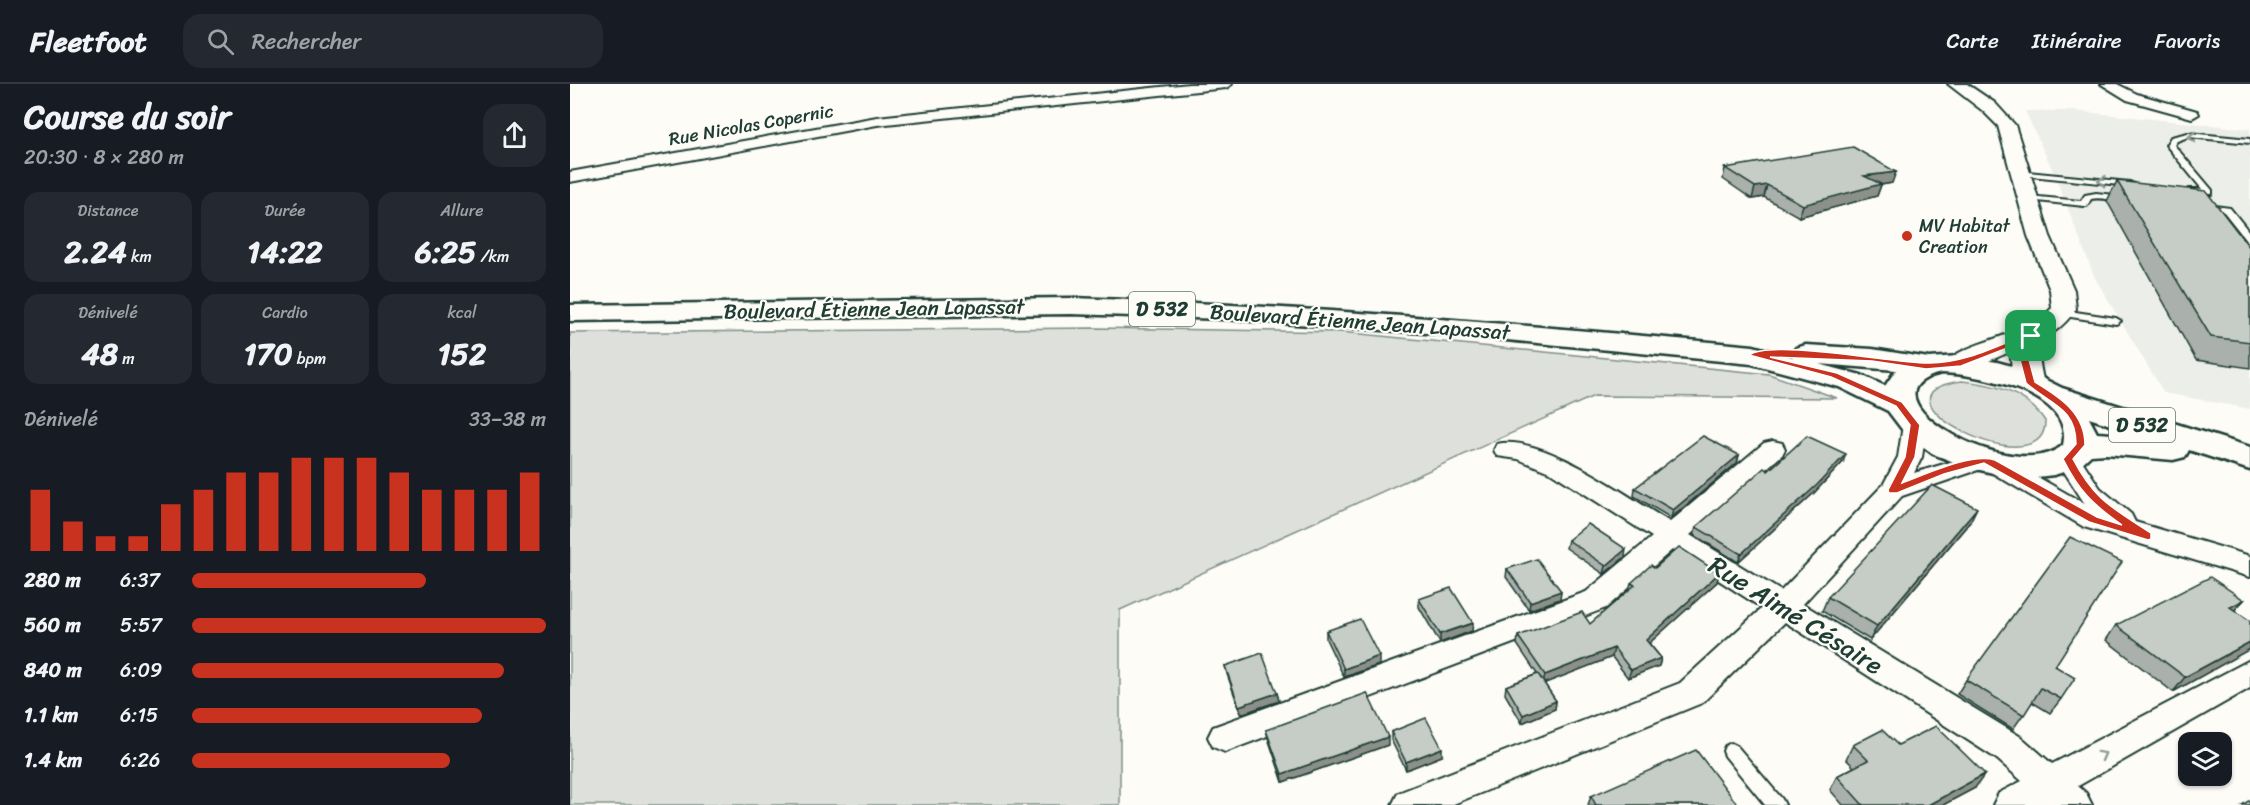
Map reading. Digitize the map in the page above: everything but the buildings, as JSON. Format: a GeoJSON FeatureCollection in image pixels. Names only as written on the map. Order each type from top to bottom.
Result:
{"type":"FeatureCollection","features":[{"type":"Feature","properties":{"kind":"main road","name":"Boulevard Étienne Jean Lapassat"},"geometry":{"type":"LineString","coordinates":[[570,313],[1071,306],[1212,311],[1455,327],[1753,355],[1785,353],[1872,358],[1926,366]]}},
{"type":"Feature","properties":{"kind":"main road","name":"Boulevard Étienne Jean Lapassat"},"geometry":{"type":"LineString","coordinates":[[1753,355],[1842,378],[1907,414],[1945,445],[1988,461],[2039,466],[2074,452]]}},
{"type":"Feature","properties":{"kind":"main road"},"geometry":{"type":"LineString","coordinates":[[1907,414],[1897,391],[1901,380],[1911,372],[1926,366],[1958,364],[2007,374],[2040,389],[2070,411],[2080,429],[2074,452]]}},
{"type":"Feature","properties":{"kind":"main road","name":"D 532"},"geometry":{"type":"LineString","coordinates":[[2040,389],[2242,457]]}},
{"type":"Feature","properties":{"kind":"main road","name":"D 532"},"geometry":{"type":"LineString","coordinates":[[2074,452],[2137,445],[2242,457]]}},
{"type":"Feature","properties":{"kind":"street","name":"Rue Nicolas Copernic"},"geometry":{"type":"LineString","coordinates":[[570,177],[857,124],[1171,87],[1226,84]]}},
{"type":"Feature","properties":{"kind":"street"},"geometry":{"type":"LineString","coordinates":[[1956,84],[1989,106],[2006,125],[2039,236],[2062,290],[2064,309],[2055,320],[2031,336],[1958,364]]}},
{"type":"Feature","properties":{"kind":"street"},"geometry":{"type":"LineString","coordinates":[[2107,84],[2132,97],[2192,114]]}},
{"type":"Feature","properties":{"kind":"street"},"geometry":{"type":"LineString","coordinates":[[2031,336],[2024,356],[2040,389]]}},
{"type":"Feature","properties":{"kind":"street"},"geometry":{"type":"LineString","coordinates":[[1410,805],[1691,693],[1782,607],[1893,490],[1910,457],[1907,414]]}},
{"type":"Feature","properties":{"kind":"street"},"geometry":{"type":"LineString","coordinates":[[1225,737],[1596,600],[1773,449]]}},
{"type":"Feature","properties":{"kind":"street","name":"Rue Aimé Césaire"},"geometry":{"type":"LineString","coordinates":[[1506,450],[1522,451],[1561,467],[2009,748],[2062,794]]}},
{"type":"Feature","properties":{"kind":"street"},"geometry":{"type":"LineString","coordinates":[[2074,452],[2080,482],[2096,502],[2148,536]]}},
{"type":"Feature","properties":{"kind":"street"},"geometry":{"type":"LineString","coordinates":[[1893,490],[1941,472],[1988,461],[2093,520],[2217,555],[2250,567]]}},
{"type":"Feature","properties":{"kind":"street"},"geometry":{"type":"LineString","coordinates":[[2011,805],[2062,794],[2250,673]]}},
{"type":"Feature","properties":{"kind":"lane"},"geometry":{"type":"LineString","coordinates":[[2186,190],[2210,192],[2170,145],[2174,139],[2188,135],[2250,141]]}},
{"type":"Feature","properties":{"kind":"lane"},"geometry":{"type":"LineString","coordinates":[[2021,173],[2138,185]]}},
{"type":"Feature","properties":{"kind":"lane"},"geometry":{"type":"LineString","coordinates":[[2028,198],[2084,204],[2088,197],[2096,195],[2137,200]]}},
{"type":"Feature","properties":{"kind":"lane"},"geometry":{"type":"LineString","coordinates":[[2193,206],[2227,210],[2250,239]]}},
{"type":"Feature","properties":{"kind":"lane"},"geometry":{"type":"LineString","coordinates":[[2062,313],[2116,321]]}},
{"type":"Feature","properties":{"kind":"lane"},"geometry":{"type":"LineString","coordinates":[[1731,751],[1776,805]]}},
{"type":"Feature","properties":{"kind":"shaded area"},"geometry":{"type":"Polygon","coordinates":[[[2025,111],[2074,111],[2250,129],[2250,409],[2164,393],[2095,278],[2054,173],[2025,111]]]}},
{"type":"Feature","properties":{"kind":"shaded area"},"geometry":{"type":"Polygon","coordinates":[[[1096,328],[1340,332],[1769,374],[1837,398],[1594,396],[1120,610],[1120,805],[570,805],[570,333],[1096,328]]]}},
{"type":"Feature","properties":{"kind":"shaded area"},"geometry":{"type":"Polygon","coordinates":[[[1962,381],[1998,388],[2029,403],[2045,421],[2037,440],[2017,446],[1991,443],[1964,432],[1942,418],[1930,403],[1935,389],[1962,381]]]}},
{"type":"Feature","properties":{"kind":"place","name":"MV Habitat Creation"},"geometry":{"type":"Point","coordinates":[1907,236]}},
{"type":"Feature","properties":{"kind":"route"},"geometry":{"type":"LineString","coordinates":[[2031,336],[2024,356],[2031,383],[2070,411],[2080,429],[2080,445],[2068,459],[2080,482],[2096,502],[2123,522],[2148,536],[2093,520],[1992,462],[1984,460],[1941,472],[1893,490],[1910,457],[1915,425],[1899,404],[1834,375],[1753,355],[1785,353],[1872,358],[1926,366],[1958,364],[1969,357],[2031,336]]}}]}
